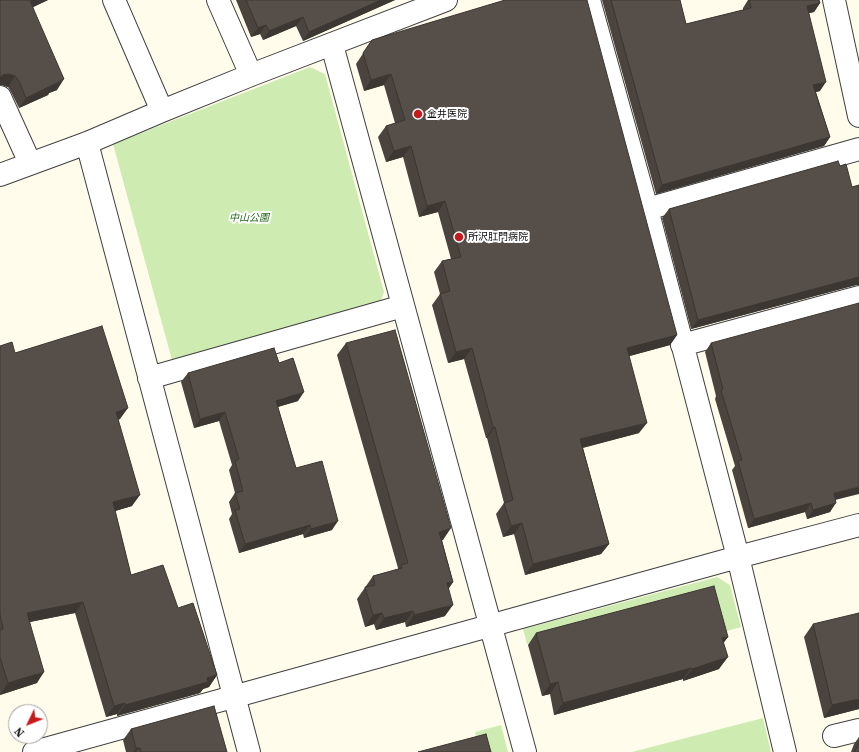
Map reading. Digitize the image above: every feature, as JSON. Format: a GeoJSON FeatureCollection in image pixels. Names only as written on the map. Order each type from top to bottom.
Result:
{"type":"FeatureCollection","features":[{"type":"Feature","properties":{"kind":"street"},"geometry":{"type":"LineString","coordinates":[[114,0],[162,111]]}},
{"type":"Feature","properties":{"kind":"street"},"geometry":{"type":"LineString","coordinates":[[218,0],[251,75]]}},
{"type":"Feature","properties":{"kind":"street"},"geometry":{"type":"LineString","coordinates":[[0,175],[30,163],[87,144],[162,111],[251,75],[446,0]]}},
{"type":"Feature","properties":{"kind":"street"},"geometry":{"type":"LineString","coordinates":[[589,0],[647,209],[738,557],[786,752]]}},
{"type":"Feature","properties":{"kind":"street"},"geometry":{"type":"LineString","coordinates":[[834,0],[859,116]]}},
{"type":"Feature","properties":{"kind":"street"},"geometry":{"type":"LineString","coordinates":[[332,45],[526,752]]}},
{"type":"Feature","properties":{"kind":"street"},"geometry":{"type":"LineString","coordinates":[[0,97],[30,163]]}},
{"type":"Feature","properties":{"kind":"street"},"geometry":{"type":"LineString","coordinates":[[87,144],[249,752]]}},
{"type":"Feature","properties":{"kind":"street"},"geometry":{"type":"LineString","coordinates":[[647,209],[859,149]]}},
{"type":"Feature","properties":{"kind":"street"},"geometry":{"type":"LineString","coordinates":[[682,345],[859,298]]}},
{"type":"Feature","properties":{"kind":"street"},"geometry":{"type":"LineString","coordinates":[[149,378],[404,306]]}},
{"type":"Feature","properties":{"kind":"street"},"geometry":{"type":"LineString","coordinates":[[34,752],[738,557],[859,525]]}},
{"type":"Feature","properties":{"kind":"street"},"geometry":{"type":"LineString","coordinates":[[834,736],[859,730]]}},
{"type":"Feature","properties":{"kind":"green space","name":"中山公園"},"geometry":{"type":"Polygon","coordinates":[[[310,67],[325,74],[384,292],[380,303],[172,360],[113,144],[310,67]]]}},
{"type":"Feature","properties":{"kind":"green space"},"geometry":{"type":"Polygon","coordinates":[[[717,577],[730,585],[741,627],[720,633],[634,614],[527,644],[523,629],[717,577]]]}},
{"type":"Feature","properties":{"kind":"green space"},"geometry":{"type":"Polygon","coordinates":[[[763,718],[771,752],[632,752],[763,718]]]}},
{"type":"Feature","properties":{"kind":"green space"},"geometry":{"type":"Polygon","coordinates":[[[501,725],[508,752],[480,752],[475,732],[501,725]]]}},
{"type":"Feature","properties":{"kind":"building"},"geometry":{"type":"Polygon","coordinates":[[[0,0],[32,0],[30,1],[64,79],[26,98],[19,81],[15,76],[9,74],[0,77],[0,0]]]}},
{"type":"Feature","properties":{"kind":"building"},"geometry":{"type":"Polygon","coordinates":[[[246,0],[381,0],[309,32],[303,17],[269,31],[266,25],[258,28],[246,0]]]}},
{"type":"Feature","properties":{"kind":"building"},"geometry":{"type":"Polygon","coordinates":[[[505,0],[587,0],[677,335],[627,348],[647,423],[580,439],[609,544],[533,564],[522,523],[511,526],[504,503],[513,500],[495,427],[493,427],[472,348],[456,352],[440,294],[450,291],[442,261],[461,257],[445,201],[427,206],[411,146],[394,151],[386,126],[405,120],[391,74],[371,80],[363,53],[372,40],[505,0]]]}},
{"type":"Feature","properties":{"kind":"building"},"geometry":{"type":"Polygon","coordinates":[[[611,0],[680,0],[686,24],[751,8],[749,0],[819,0],[820,3],[807,6],[826,82],[813,85],[830,137],[662,185],[611,0]]]}},
{"type":"Feature","properties":{"kind":"building"},"geometry":{"type":"Polygon","coordinates":[[[838,161],[840,166],[846,164],[852,187],[859,185],[859,277],[698,320],[669,209],[838,161]]]}},
{"type":"Feature","properties":{"kind":"building"},"geometry":{"type":"Polygon","coordinates":[[[859,303],[859,487],[834,493],[836,503],[813,510],[811,503],[754,519],[738,461],[742,460],[721,390],[723,389],[711,343],[859,303]]]}},
{"type":"Feature","properties":{"kind":"building"},"geometry":{"type":"Polygon","coordinates":[[[102,326],[128,408],[116,412],[140,495],[113,502],[131,575],[163,565],[178,608],[193,603],[217,675],[207,678],[208,682],[125,705],[125,703],[114,706],[83,602],[27,613],[44,672],[8,683],[0,657],[0,630],[3,629],[0,614],[0,346],[12,342],[15,353],[102,326]]]}},
{"type":"Feature","properties":{"kind":"building"},"geometry":{"type":"Polygon","coordinates":[[[395,330],[451,528],[439,532],[453,582],[447,583],[453,605],[414,615],[413,611],[384,618],[382,613],[373,615],[365,587],[375,585],[373,576],[402,568],[401,565],[408,563],[346,343],[395,330]]]}},
{"type":"Feature","properties":{"kind":"building"},"geometry":{"type":"Polygon","coordinates":[[[274,348],[279,363],[293,358],[304,392],[276,401],[296,468],[322,461],[338,521],[311,529],[310,525],[245,544],[235,510],[240,509],[235,493],[243,491],[235,461],[239,459],[225,412],[200,419],[188,373],[274,348]]]}},
{"type":"Feature","properties":{"kind":"building"},"geometry":{"type":"Polygon","coordinates":[[[714,586],[728,637],[722,638],[728,657],[692,669],[691,668],[563,703],[558,682],[550,684],[536,633],[714,586]]]}},
{"type":"Feature","properties":{"kind":"building"},"geometry":{"type":"Polygon","coordinates":[[[859,613],[859,699],[832,705],[813,624],[859,613]]]}},
{"type":"Feature","properties":{"kind":"building"},"geometry":{"type":"Polygon","coordinates":[[[214,706],[227,752],[141,752],[140,748],[136,748],[131,729],[214,706]]]}},
{"type":"Feature","properties":{"kind":"building"},"geometry":{"type":"Polygon","coordinates":[[[486,734],[491,752],[418,752],[486,734]]]}},
{"type":"Feature","properties":{"kind":"building"},"geometry":{"type":"Polygon","coordinates":[[[859,741],[859,752],[855,752],[859,741]]]}},
{"type":"Feature","properties":{"kind":"place","name":"金井医院"},"geometry":{"type":"Point","coordinates":[418,114]}},
{"type":"Feature","properties":{"kind":"place","name":"所沢肛門病院"},"geometry":{"type":"Point","coordinates":[459,237]}}]}
